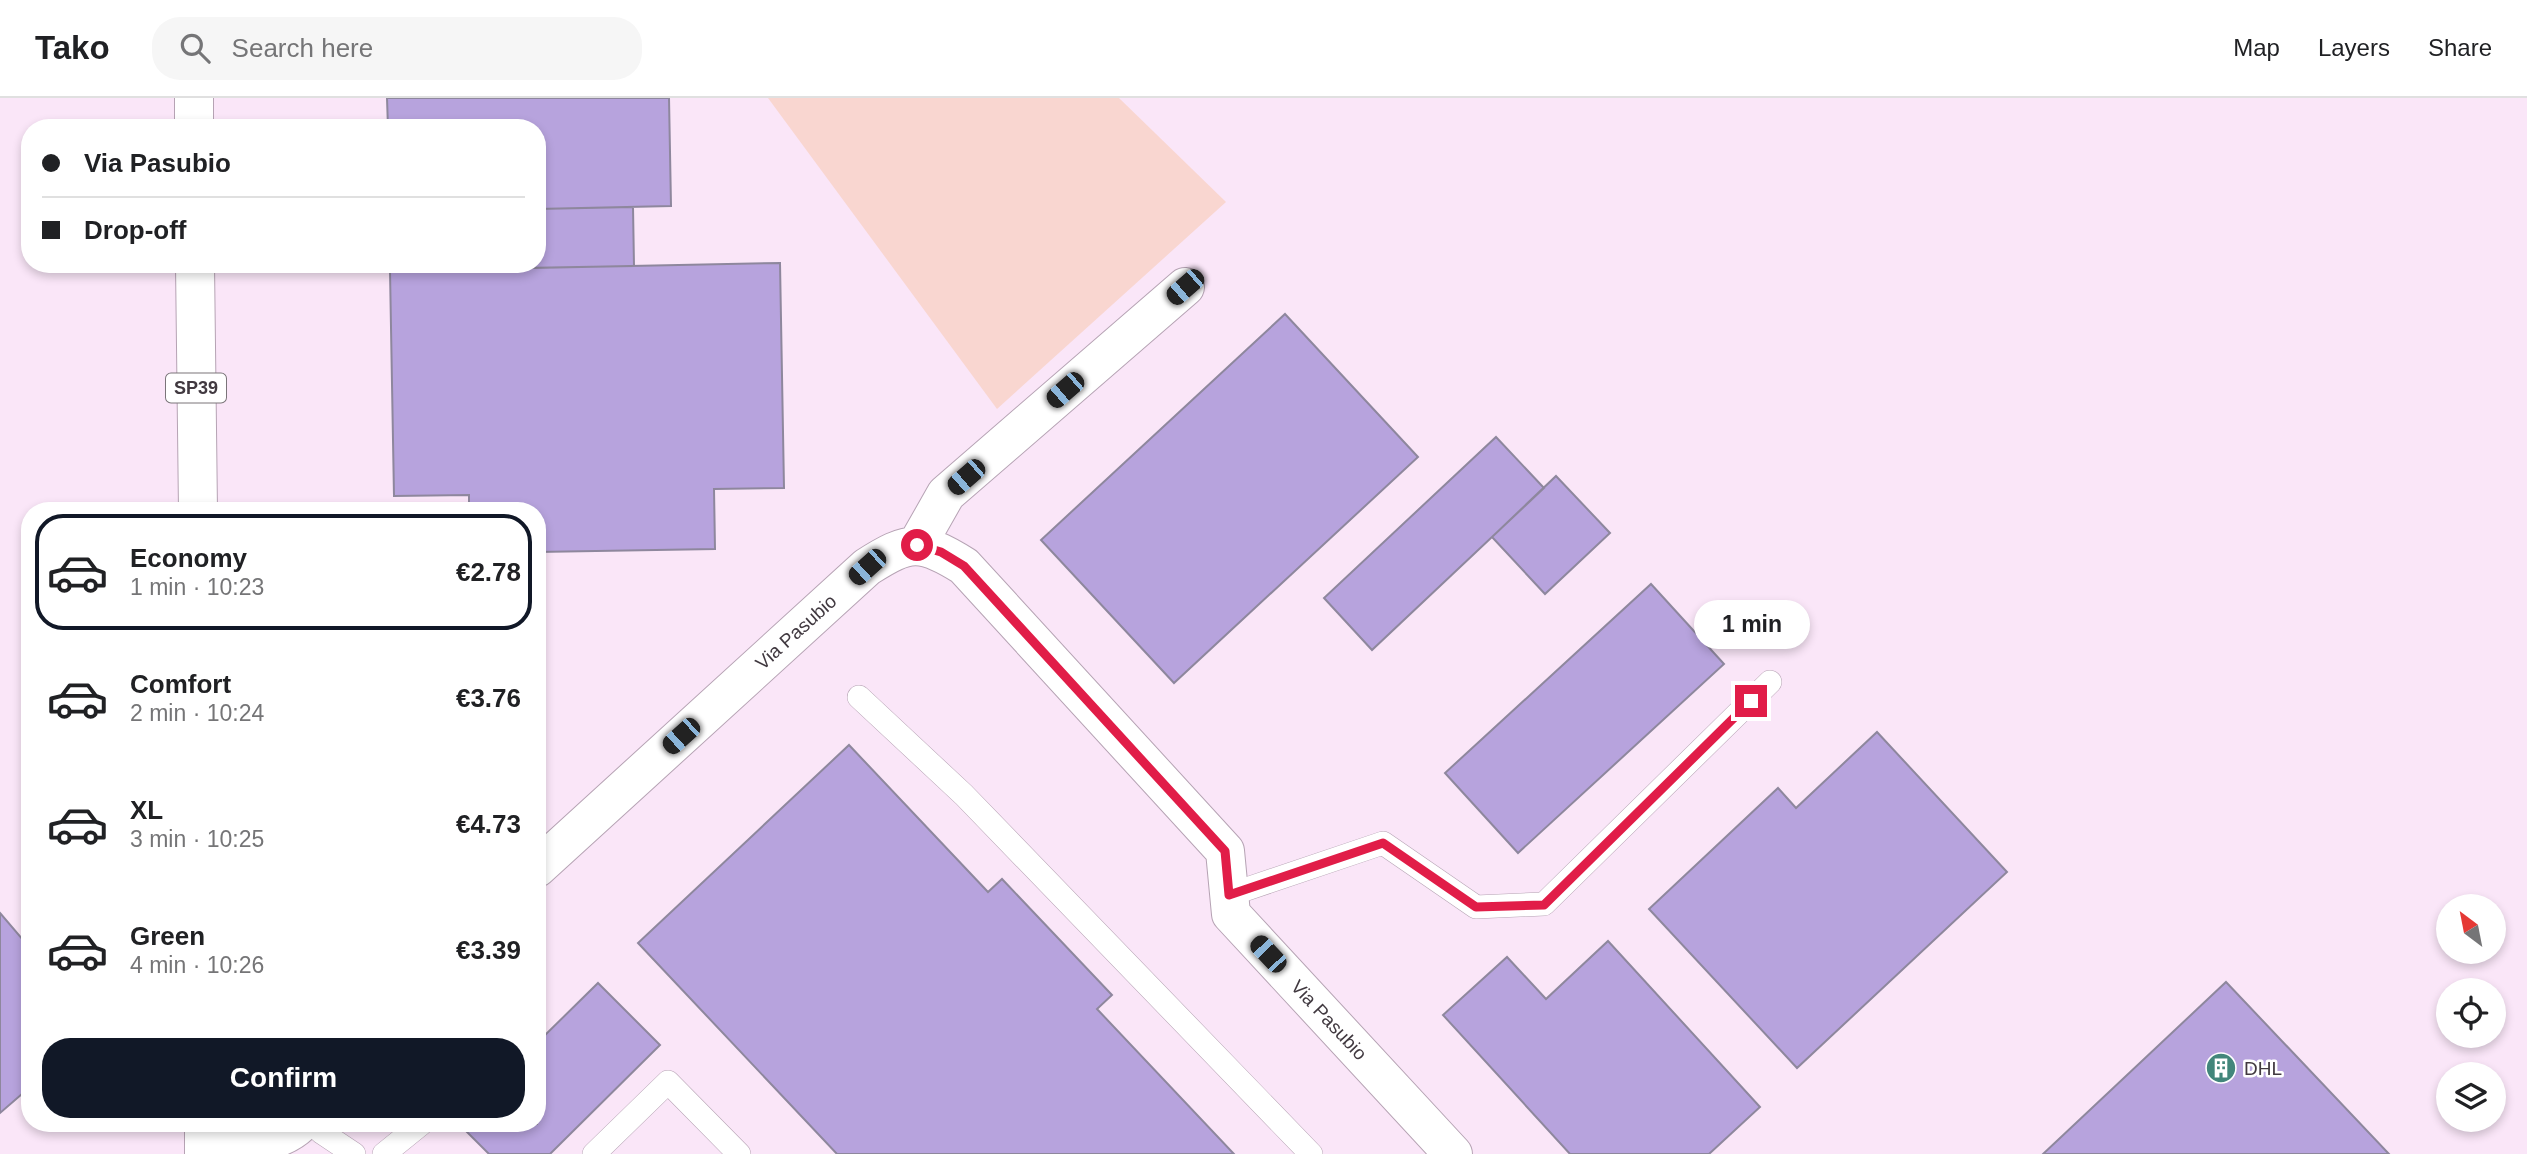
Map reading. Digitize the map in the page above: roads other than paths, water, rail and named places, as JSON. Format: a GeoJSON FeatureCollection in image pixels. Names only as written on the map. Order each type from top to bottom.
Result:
{"type":"FeatureCollection","features":[{"type":"Feature","properties":{"kind":"street"},"geometry":{"type":"LineString","coordinates":[[194,98],[194,119]]}},
{"type":"Feature","properties":{"kind":"street","name":"SP39"},"geometry":{"type":"LineString","coordinates":[[195,273],[198,502]]}},
{"type":"Feature","properties":{"kind":"street"},"geometry":{"type":"LineString","coordinates":[[917,545],[946,494],[1185,287]]}},
{"type":"Feature","properties":{"kind":"street","name":"Via Pasubio"},"geometry":{"type":"LineString","coordinates":[[546,860],[867,567],[893,550],[917,545],[941,552],[964,566],[1225,851],[1231,914],[1453,1154]]}},
{"type":"Feature","properties":{"kind":"street"},"geometry":{"type":"LineString","coordinates":[[205,1132],[225,1145],[259,1144],[291,1132],[316,1133]]}},
{"type":"Feature","properties":{"kind":"lane"},"geometry":{"type":"LineString","coordinates":[[1229,895],[1383,843],[1476,907],[1544,905],[1770,682]]}},
{"type":"Feature","properties":{"kind":"lane"},"geometry":{"type":"LineString","coordinates":[[859,697],[964,795],[1311,1154]]}},
{"type":"Feature","properties":{"kind":"lane"},"geometry":{"type":"LineString","coordinates":[[593,1154],[668,1082],[739,1154]]}},
{"type":"Feature","properties":{"kind":"lane"},"geometry":{"type":"LineString","coordinates":[[384,1154],[411,1132]]}},
{"type":"Feature","properties":{"kind":"lane"},"geometry":{"type":"LineString","coordinates":[[316,1133],[354,1154]]}},
{"type":"Feature","properties":{"kind":"place","name":"DHL"},"geometry":{"type":"Point","coordinates":[2221,1068]}}]}
